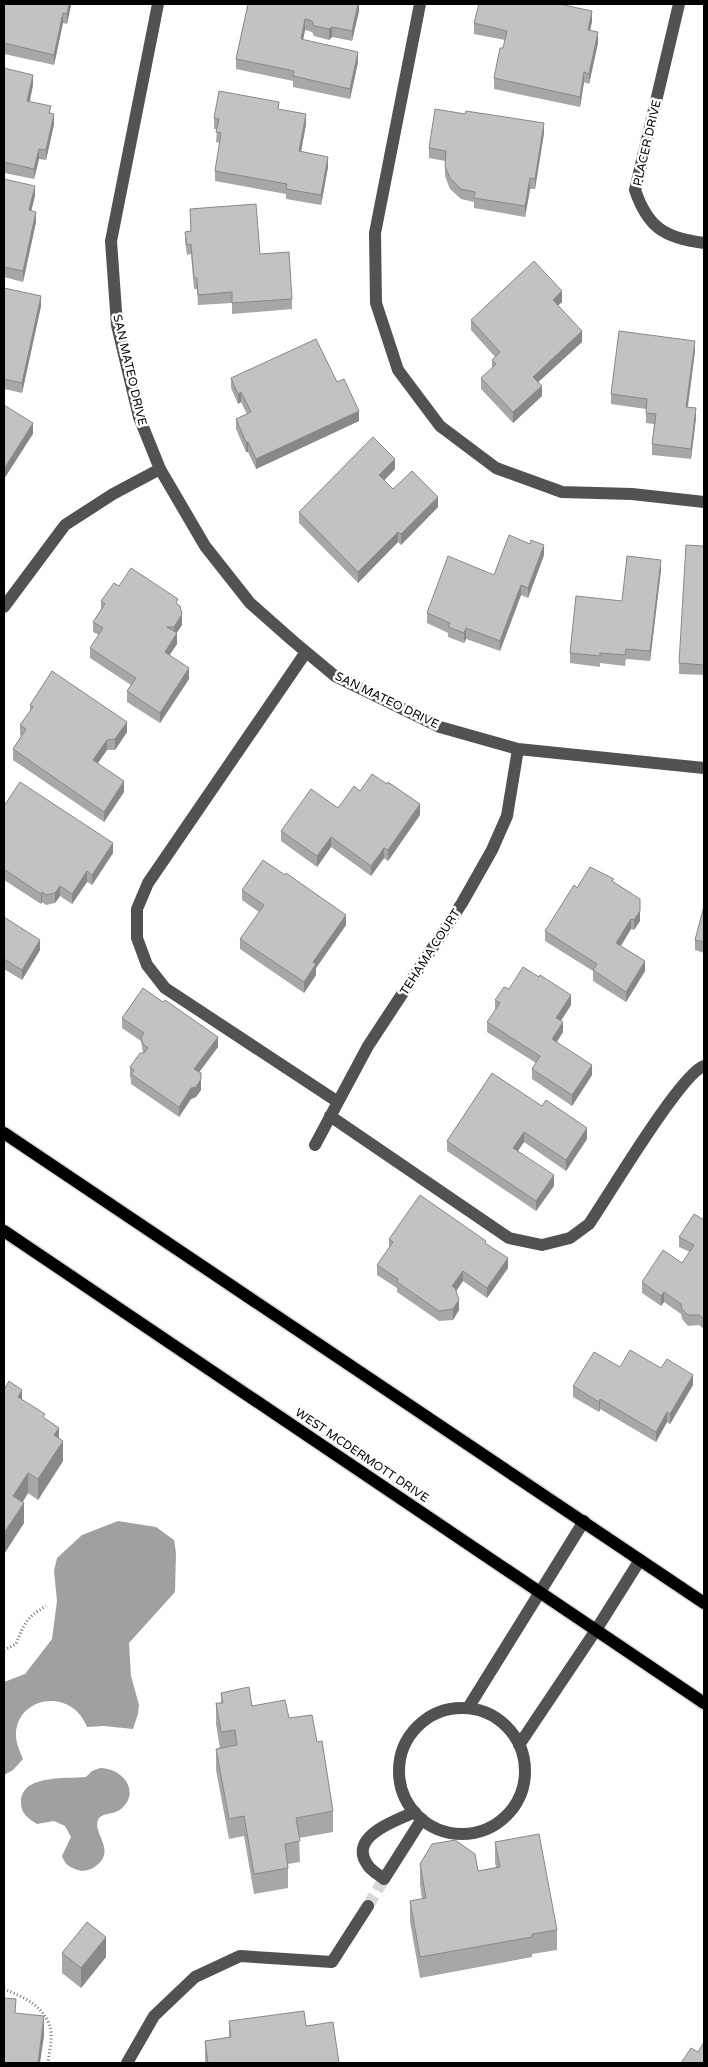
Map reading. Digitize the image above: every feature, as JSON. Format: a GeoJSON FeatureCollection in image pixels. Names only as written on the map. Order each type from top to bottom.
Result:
{"type":"FeatureCollection","features":[{"type":"Feature","properties":{"kind":"main road"},"geometry":{"type":"LineString","coordinates":[[4,1133],[704,1603]]}},
{"type":"Feature","properties":{"kind":"main road","name":"WEST MCDERMOTT DRIVE"},"geometry":{"type":"LineString","coordinates":[[4,1231],[704,1703]]}},
{"type":"Feature","properties":{"kind":"street","name":"SAN MATEO DRIVE"},"geometry":{"type":"LineString","coordinates":[[158,4],[111,241],[117,325],[138,417],[160,469],[205,546],[250,602],[335,676],[440,727],[518,749],[704,768]]}},
{"type":"Feature","properties":{"kind":"street"},"geometry":{"type":"LineString","coordinates":[[420,4],[374,233],[376,303],[398,370],[440,426],[496,468],[562,492],[632,494],[704,502]]}},
{"type":"Feature","properties":{"kind":"street","name":"PLACER DRIVE"},"geometry":{"type":"LineString","coordinates":[[679,4],[635,190],[641,208],[652,224],[668,235],[704,243]]}},
{"type":"Feature","properties":{"kind":"street"},"geometry":{"type":"LineString","coordinates":[[4,607],[65,525],[113,494],[160,469]]}},
{"type":"Feature","properties":{"kind":"street"},"geometry":{"type":"LineString","coordinates":[[306,652],[148,882],[137,909],[137,938],[146,965],[165,988],[338,1102]]}},
{"type":"Feature","properties":{"kind":"street","name":"TEHAMA COURT"},"geometry":{"type":"LineString","coordinates":[[315,1145],[368,1046],[462,904],[492,850],[507,816],[518,749]]}},
{"type":"Feature","properties":{"kind":"street"},"geometry":{"type":"LineString","coordinates":[[330,1116],[509,1238],[542,1245],[570,1238],[590,1224],[677,1091],[699,1068],[704,1066]]}},
{"type":"Feature","properties":{"kind":"street"},"geometry":{"type":"LineString","coordinates":[[468,1708],[584,1521]]}},
{"type":"Feature","properties":{"kind":"street"},"geometry":{"type":"LineString","coordinates":[[519,1745],[640,1560]]}},
{"type":"Feature","properties":{"kind":"street"},"geometry":{"type":"LineString","coordinates":[[468,1708],[484,1712],[498,1720],[511,1731],[519,1745],[524,1761],[525,1777],[520,1796],[510,1813],[495,1826],[476,1833],[457,1834],[438,1830],[418,1816],[410,1806],[402,1790],[399,1773],[401,1755],[408,1739],[419,1725],[444,1710],[468,1708]]}},
{"type":"Feature","properties":{"kind":"street"},"geometry":{"type":"LineString","coordinates":[[418,1816],[384,1880],[367,1865],[363,1853],[366,1841],[385,1825],[418,1816]]}},
{"type":"Feature","properties":{"kind":"street"},"geometry":{"type":"LineString","coordinates":[[127,2063],[154,2016],[195,1977],[240,1956],[332,1962],[368,1906]]}},
{"type":"Feature","properties":{"kind":"path"},"geometry":{"type":"LineString","coordinates":[[4,1650],[16,1644],[30,1616],[46,1606]]}},
{"type":"Feature","properties":{"kind":"path"},"geometry":{"type":"LineString","coordinates":[[4,1989],[25,1997],[45,2014],[51,2032],[48,2063]]}},
{"type":"Feature","properties":{"kind":"shaded area"},"geometry":{"type":"Polygon","coordinates":[[[118,1521],[156,1527],[174,1540],[176,1553],[175,1592],[129,1643],[131,1676],[139,1705],[133,1729],[104,1726],[87,1727],[79,1714],[69,1706],[45,1701],[34,1705],[24,1712],[18,1723],[16,1736],[18,1748],[23,1759],[13,1770],[4,1775],[4,1682],[25,1674],[52,1639],[57,1601],[54,1571],[57,1558],[82,1535],[118,1521]]]}},
{"type":"Feature","properties":{"kind":"shaded area"},"geometry":{"type":"Polygon","coordinates":[[[100,1768],[108,1769],[122,1776],[127,1782],[129,1795],[127,1802],[121,1809],[102,1816],[98,1820],[98,1831],[103,1843],[104,1856],[93,1868],[80,1871],[68,1866],[62,1856],[71,1837],[65,1826],[54,1821],[37,1824],[26,1816],[22,1810],[21,1803],[23,1794],[28,1787],[36,1783],[56,1778],[86,1777],[92,1771],[100,1768]]]}},
{"type":"Feature","properties":{"kind":"building"},"geometry":{"type":"Polygon","coordinates":[[[4,4],[69,4],[67,14],[63,13],[54,55],[4,43],[4,4]]]}},
{"type":"Feature","properties":{"kind":"building"},"geometry":{"type":"Polygon","coordinates":[[[248,4],[358,4],[352,31],[314,26],[312,21],[305,19],[301,39],[358,52],[350,89],[293,76],[294,71],[236,59],[248,4]]]}},
{"type":"Feature","properties":{"kind":"building"},"geometry":{"type":"Polygon","coordinates":[[[479,4],[559,4],[592,11],[588,30],[598,32],[589,74],[584,72],[580,97],[494,78],[500,48],[503,48],[507,31],[474,23],[479,4]]]}},
{"type":"Feature","properties":{"kind":"building"},"geometry":{"type":"Polygon","coordinates":[[[4,68],[33,75],[27,101],[51,106],[49,113],[54,114],[46,150],[39,149],[34,169],[4,162],[4,68]]]}},
{"type":"Feature","properties":{"kind":"building"},"geometry":{"type":"Polygon","coordinates":[[[219,91],[279,102],[278,109],[306,114],[299,151],[328,157],[321,195],[286,189],[287,184],[215,171],[221,133],[216,132],[219,119],[214,118],[219,91]]]}},
{"type":"Feature","properties":{"kind":"building"},"geometry":{"type":"Polygon","coordinates":[[[435,109],[465,114],[466,111],[544,123],[535,179],[530,178],[525,206],[474,198],[475,192],[461,189],[450,178],[445,166],[446,151],[429,148],[435,109]]]}},
{"type":"Feature","properties":{"kind":"building"},"geometry":{"type":"Polygon","coordinates":[[[4,179],[35,186],[29,210],[36,212],[23,271],[4,267],[4,179]]]}},
{"type":"Feature","properties":{"kind":"building"},"geometry":{"type":"Polygon","coordinates":[[[256,204],[260,254],[289,252],[292,299],[232,303],[232,292],[198,295],[197,278],[194,278],[191,244],[187,245],[185,232],[191,231],[190,209],[256,204]]]}},
{"type":"Feature","properties":{"kind":"building"},"geometry":{"type":"Polygon","coordinates":[[[534,261],[562,291],[553,300],[582,331],[533,377],[542,386],[513,412],[481,378],[496,364],[492,360],[500,352],[471,320],[534,261]]]}},
{"type":"Feature","properties":{"kind":"building"},"geometry":{"type":"Polygon","coordinates":[[[4,288],[41,296],[22,383],[4,379],[4,288]]]}},
{"type":"Feature","properties":{"kind":"building"},"geometry":{"type":"Polygon","coordinates":[[[619,331],[695,341],[686,407],[696,408],[691,449],[652,444],[656,414],[646,413],[647,399],[611,394],[619,331]]]}},
{"type":"Feature","properties":{"kind":"building"},"geometry":{"type":"Polygon","coordinates":[[[316,339],[337,382],[344,379],[359,411],[256,459],[236,419],[251,412],[241,392],[238,394],[231,378],[316,339]]]}},
{"type":"Feature","properties":{"kind":"building"},"geometry":{"type":"Polygon","coordinates":[[[4,405],[33,423],[4,469],[4,405]]]}},
{"type":"Feature","properties":{"kind":"building"},"geometry":{"type":"Polygon","coordinates":[[[373,437],[395,459],[379,475],[393,489],[412,471],[438,497],[401,534],[398,532],[358,572],[299,512],[373,437]]]}},
{"type":"Feature","properties":{"kind":"building"},"geometry":{"type":"Polygon","coordinates":[[[509,535],[530,544],[531,540],[544,545],[528,588],[521,585],[500,641],[466,628],[464,633],[448,627],[450,623],[427,613],[448,556],[494,575],[509,535]]]}},
{"type":"Feature","properties":{"kind":"building"},"geometry":{"type":"Polygon","coordinates":[[[686,545],[704,546],[704,665],[679,663],[686,545]]]}},
{"type":"Feature","properties":{"kind":"building"},"geometry":{"type":"Polygon","coordinates":[[[627,556],[661,560],[650,651],[626,649],[625,655],[600,653],[600,656],[570,653],[576,596],[622,601],[627,556]]]}},
{"type":"Feature","properties":{"kind":"building"},"geometry":{"type":"Polygon","coordinates":[[[131,568],[178,599],[176,603],[180,606],[182,614],[174,627],[167,627],[177,633],[165,652],[189,668],[160,713],[127,691],[136,678],[90,648],[103,628],[93,622],[105,604],[101,601],[114,583],[119,586],[131,568]]]}},
{"type":"Feature","properties":{"kind":"building"},"geometry":{"type":"Polygon","coordinates":[[[52,671],[127,722],[115,739],[107,740],[93,760],[124,781],[104,812],[13,749],[26,729],[20,725],[33,707],[30,705],[52,671]]]}},
{"type":"Feature","properties":{"kind":"building"},"geometry":{"type":"Polygon","coordinates":[[[372,774],[387,784],[388,782],[420,804],[388,850],[384,848],[371,866],[331,837],[317,856],[281,831],[311,789],[338,808],[354,786],[360,791],[372,774]]]}},
{"type":"Feature","properties":{"kind":"building"},"geometry":{"type":"Polygon","coordinates":[[[20,782],[113,843],[92,875],[87,871],[72,894],[60,886],[55,893],[46,895],[42,892],[41,894],[4,869],[4,806],[20,782]]]}},
{"type":"Feature","properties":{"kind":"building"},"geometry":{"type":"Polygon","coordinates":[[[263,860],[285,875],[286,873],[346,915],[313,962],[316,964],[304,982],[240,939],[264,905],[242,890],[263,860]]]}},
{"type":"Feature","properties":{"kind":"building"},"geometry":{"type":"Polygon","coordinates":[[[590,867],[614,879],[612,881],[640,899],[640,911],[634,920],[631,919],[616,943],[645,961],[626,992],[593,970],[597,964],[545,931],[574,885],[577,888],[590,867]]]}},
{"type":"Feature","properties":{"kind":"building"},"geometry":{"type":"Polygon","coordinates":[[[704,906],[704,942],[695,940],[704,906]]]}},
{"type":"Feature","properties":{"kind":"building"},"geometry":{"type":"Polygon","coordinates":[[[4,917],[40,940],[22,970],[4,959],[4,917]]]}},
{"type":"Feature","properties":{"kind":"building"},"geometry":{"type":"Polygon","coordinates":[[[523,967],[539,977],[540,975],[571,995],[556,1018],[563,1022],[552,1039],[592,1065],[572,1095],[532,1069],[540,1056],[487,1022],[500,1003],[495,1000],[504,987],[509,989],[523,967]]]}},
{"type":"Feature","properties":{"kind":"building"},"geometry":{"type":"Polygon","coordinates":[[[143,988],[163,1002],[165,1000],[218,1037],[194,1069],[201,1073],[201,1079],[196,1087],[191,1088],[179,1107],[131,1074],[134,1070],[130,1067],[140,1053],[144,1053],[148,1048],[143,1044],[141,1037],[144,1033],[122,1018],[143,988]]]}},
{"type":"Feature","properties":{"kind":"building"},"geometry":{"type":"Polygon","coordinates":[[[492,1073],[542,1106],[546,1100],[587,1128],[566,1160],[524,1132],[513,1148],[554,1175],[536,1201],[447,1141],[492,1073]]]}},
{"type":"Feature","properties":{"kind":"building"},"geometry":{"type":"Polygon","coordinates":[[[420,1195],[508,1258],[487,1288],[463,1271],[452,1286],[455,1288],[459,1300],[453,1309],[439,1311],[397,1282],[398,1279],[377,1265],[393,1242],[389,1239],[420,1195]]]}},
{"type":"Feature","properties":{"kind":"building"},"geometry":{"type":"Polygon","coordinates":[[[694,1214],[704,1220],[704,1319],[699,1315],[688,1315],[682,1309],[681,1304],[664,1292],[661,1296],[642,1282],[663,1250],[682,1263],[694,1245],[679,1237],[694,1214]]]}},
{"type":"Feature","properties":{"kind":"building"},"geometry":{"type":"Polygon","coordinates":[[[630,1350],[661,1368],[667,1359],[693,1375],[670,1414],[667,1412],[656,1432],[600,1399],[599,1402],[573,1386],[594,1352],[620,1367],[630,1350]]]}},
{"type":"Feature","properties":{"kind":"building"},"geometry":{"type":"Polygon","coordinates":[[[9,1381],[22,1390],[18,1397],[45,1414],[43,1417],[59,1428],[54,1435],[63,1441],[38,1479],[28,1473],[13,1496],[24,1503],[4,1533],[4,1390],[9,1381]]]}},
{"type":"Feature","properties":{"kind":"building"},"geometry":{"type":"Polygon","coordinates":[[[249,1687],[252,1706],[285,1700],[289,1718],[312,1715],[317,1742],[322,1741],[333,1811],[296,1818],[300,1841],[285,1844],[288,1868],[254,1874],[244,1816],[229,1819],[216,1749],[237,1745],[235,1730],[221,1732],[216,1703],[223,1703],[221,1693],[249,1687]]]}},
{"type":"Feature","properties":{"kind":"building"},"geometry":{"type":"Polygon","coordinates":[[[539,1834],[557,1930],[532,1934],[532,1937],[420,1957],[410,1901],[426,1898],[420,1864],[432,1844],[455,1840],[475,1854],[478,1871],[500,1867],[495,1842],[539,1834]]]}},
{"type":"Feature","properties":{"kind":"building"},"geometry":{"type":"Polygon","coordinates":[[[87,1922],[106,1937],[81,1968],[62,1953],[87,1922]]]}},
{"type":"Feature","properties":{"kind":"building"},"geometry":{"type":"Polygon","coordinates":[[[4,1998],[16,1999],[15,2013],[44,2016],[38,2063],[4,2063],[4,1998]]]}},
{"type":"Feature","properties":{"kind":"building"},"geometry":{"type":"Polygon","coordinates":[[[304,2011],[306,2026],[333,2022],[339,2063],[208,2063],[205,2041],[231,2037],[229,2021],[304,2011]]]}},
{"type":"Feature","properties":{"kind":"building"},"geometry":{"type":"Polygon","coordinates":[[[704,2042],[704,2063],[681,2063],[691,2048],[698,2052],[704,2042]]]}},
{"type":"Feature","properties":{"kind":"tunnel"},"geometry":{"type":"LineString","coordinates":[[368,1906],[384,1879]]}}]}
